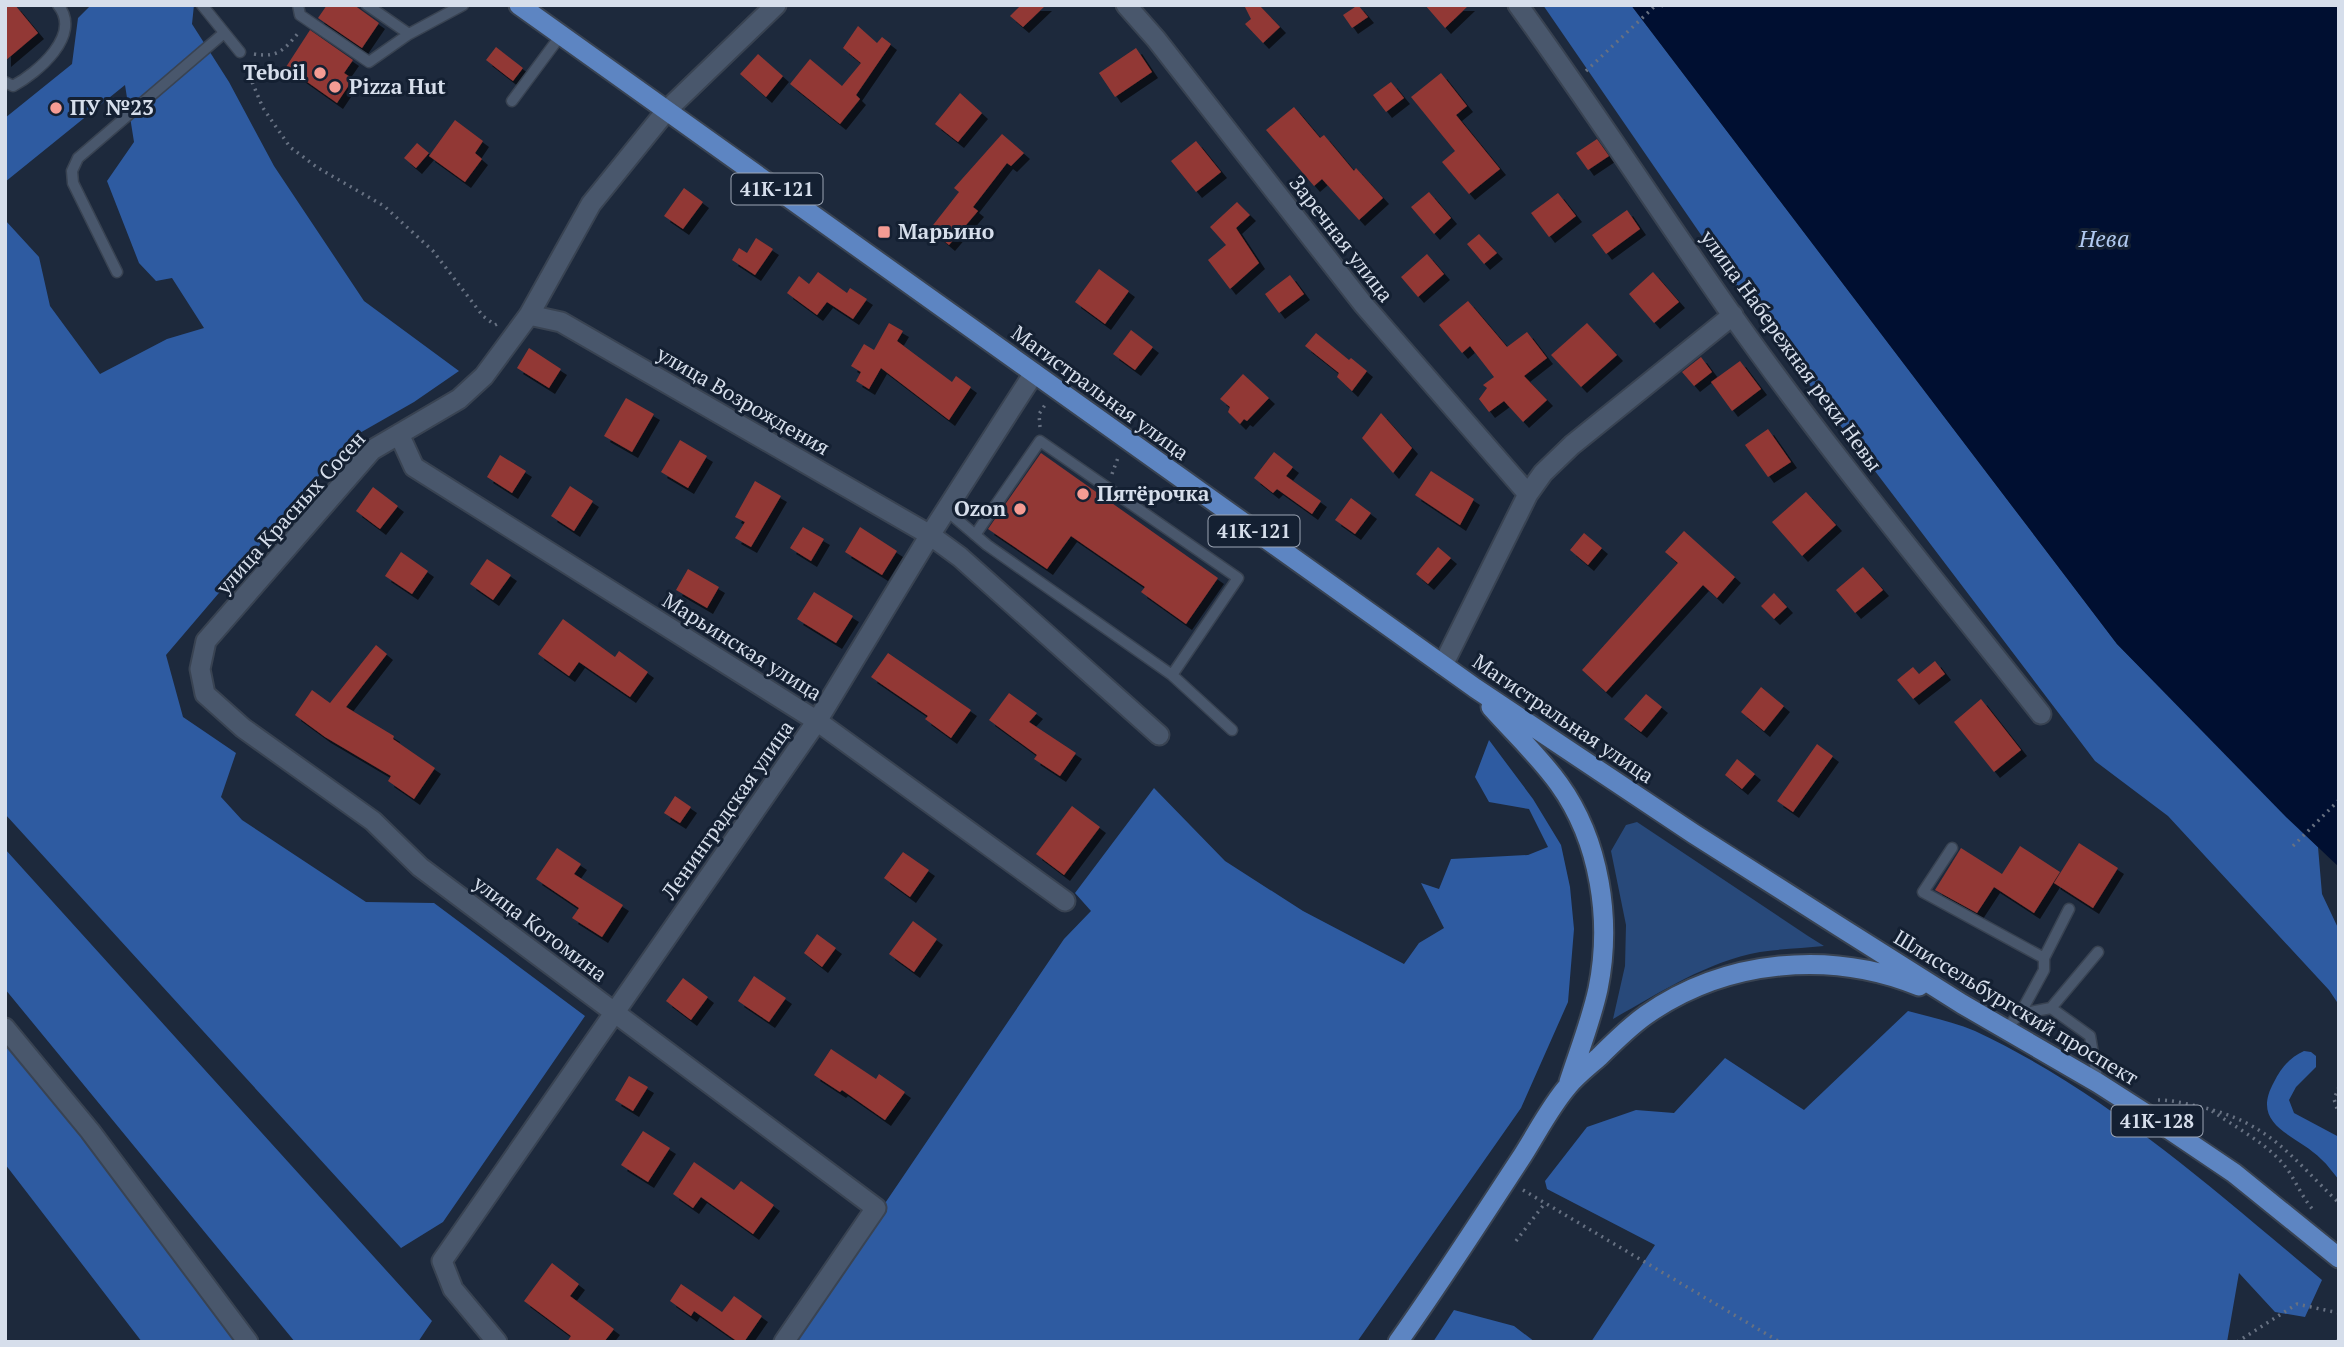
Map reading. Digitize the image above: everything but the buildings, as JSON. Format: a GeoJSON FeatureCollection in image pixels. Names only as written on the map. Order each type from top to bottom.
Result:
{"type":"FeatureCollection","features":[{"type":"Feature","properties":{"kind":"main road","name":"Магистральная улица"},"geometry":{"type":"LineString","coordinates":[[519,5],[1475,688],[1694,834]]}},
{"type":"Feature","properties":{"kind":"main road"},"geometry":{"type":"LineString","coordinates":[[1475,688],[1559,784],[1577,814],[1595,862],[1602,898],[1598,989],[1568,1086]]}},
{"type":"Feature","properties":{"kind":"main road","name":"Шлиссельбургский проспект"},"geometry":{"type":"LineString","coordinates":[[1694,834],[1962,1004],[2124,1100],[2234,1173],[2339,1258]]}},
{"type":"Feature","properties":{"kind":"main road"},"geometry":{"type":"LineString","coordinates":[[1400,1342],[1568,1086],[1647,1014],[1688,991],[1750,970],[1808,963],[1837,965],[1894,977],[1962,1004]]}},
{"type":"Feature","properties":{"kind":"street","name":"улица Красных Сосен"},"geometry":{"type":"LineString","coordinates":[[200,669],[206,641],[372,450],[459,399],[484,376],[529,314],[591,204],[667,110],[776,5]]}},
{"type":"Feature","properties":{"kind":"street","name":"Заречная улица"},"geometry":{"type":"LineString","coordinates":[[1126,5],[1363,304],[1528,494]]}},
{"type":"Feature","properties":{"kind":"street","name":"улица Набережная реки Невы"},"geometry":{"type":"LineString","coordinates":[[1518,5],[1574,82],[1733,316],[1797,403],[2041,714]]}},
{"type":"Feature","properties":{"kind":"street","name":"улица Возрождения"},"geometry":{"type":"LineString","coordinates":[[529,314],[561,322],[930,535],[960,557],[1159,735]]}},
{"type":"Feature","properties":{"kind":"street"},"geometry":{"type":"LineString","coordinates":[[1443,665],[1528,494],[1544,473],[1572,445],[1733,316]]}},
{"type":"Feature","properties":{"kind":"street","name":"Ленинградская улица"},"geometry":{"type":"LineString","coordinates":[[496,1342],[453,1290],[442,1261],[817,721],[930,535],[1034,373]]}},
{"type":"Feature","properties":{"kind":"street","name":"Марьинская улица"},"geometry":{"type":"LineString","coordinates":[[399,434],[414,467],[817,721],[1065,901]]}},
{"type":"Feature","properties":{"kind":"street","name":"улица Котомина"},"geometry":{"type":"LineString","coordinates":[[200,669],[205,694],[243,729],[373,821],[420,867],[876,1208],[784,1342]]}},
{"type":"Feature","properties":{"kind":"street"},"geometry":{"type":"LineString","coordinates":[[5,1028],[90,1131],[248,1342]]}},
{"type":"Feature","properties":{"kind":"lane"},"geometry":{"type":"LineString","coordinates":[[5,82],[13,86],[27,79],[57,48],[65,29],[62,10],[58,5]]}},
{"type":"Feature","properties":{"kind":"lane"},"geometry":{"type":"LineString","coordinates":[[202,5],[240,52]]}},
{"type":"Feature","properties":{"kind":"lane"},"geometry":{"type":"LineString","coordinates":[[298,5],[300,15],[369,62],[409,34],[463,5]]}},
{"type":"Feature","properties":{"kind":"lane"},"geometry":{"type":"LineString","coordinates":[[367,5],[409,34]]}},
{"type":"Feature","properties":{"kind":"lane"},"geometry":{"type":"LineString","coordinates":[[117,272],[73,183],[72,172],[78,158],[224,33]]}},
{"type":"Feature","properties":{"kind":"lane"},"geometry":{"type":"LineString","coordinates":[[512,101],[561,35]]}},
{"type":"Feature","properties":{"kind":"lane"},"geometry":{"type":"LineString","coordinates":[[975,535],[1040,441],[1238,578],[1172,675]]}},
{"type":"Feature","properties":{"kind":"lane"},"geometry":{"type":"LineString","coordinates":[[946,510],[975,535],[1172,675],[1231,730]]}},
{"type":"Feature","properties":{"kind":"lane"},"geometry":{"type":"LineString","coordinates":[[1952,848],[1923,892],[2044,958]]}},
{"type":"Feature","properties":{"kind":"lane"},"geometry":{"type":"LineString","coordinates":[[2005,1029],[2020,1014],[2044,970],[2044,958],[2069,909]]}},
{"type":"Feature","properties":{"kind":"lane"},"geometry":{"type":"LineString","coordinates":[[2020,1014],[2050,1008],[2098,952]]}},
{"type":"Feature","properties":{"kind":"lane"},"geometry":{"type":"LineString","coordinates":[[2050,1008],[2090,1036],[2098,1083]]}},
{"type":"Feature","properties":{"kind":"path"},"geometry":{"type":"LineString","coordinates":[[1574,82],[1656,5]]}},
{"type":"Feature","properties":{"kind":"path"},"geometry":{"type":"LineString","coordinates":[[240,52],[270,57],[288,46],[308,21]]}},
{"type":"Feature","properties":{"kind":"path"},"geometry":{"type":"LineString","coordinates":[[240,52],[262,108],[290,147],[318,168],[384,206],[433,251],[483,316],[495,325],[529,314]]}},
{"type":"Feature","properties":{"kind":"path"},"geometry":{"type":"LineString","coordinates":[[1112,490],[1112,474],[1120,453],[1132,443]]}},
{"type":"Feature","properties":{"kind":"path"},"geometry":{"type":"LineString","coordinates":[[2293,846],[2339,800]]}},
{"type":"Feature","properties":{"kind":"path"},"geometry":{"type":"LineString","coordinates":[[2339,1087],[2334,1099],[2339,1115]]}},
{"type":"Feature","properties":{"kind":"path"},"geometry":{"type":"LineString","coordinates":[[2124,1100],[2170,1100],[2207,1108],[2246,1121],[2265,1132],[2339,1203]]}},
{"type":"Feature","properties":{"kind":"path"},"geometry":{"type":"LineString","coordinates":[[2207,1108],[2255,1140],[2285,1165],[2298,1190],[2322,1217]]}},
{"type":"Feature","properties":{"kind":"path"},"geometry":{"type":"LineString","coordinates":[[1507,1180],[1780,1342]]}},
{"type":"Feature","properties":{"kind":"path"},"geometry":{"type":"LineString","coordinates":[[1516,1241],[1545,1203]]}},
{"type":"Feature","properties":{"kind":"path"},"geometry":{"type":"LineString","coordinates":[[2237,1342],[2297,1304],[2339,1313]]}},
{"type":"Feature","properties":{"kind":"shaded area"},"geometry":{"type":"Polygon","coordinates":[[[91,5],[194,5],[192,24],[229,82],[274,166],[364,301],[459,371],[414,402],[351,438],[166,655],[183,717],[236,753],[221,797],[242,820],[366,902],[434,903],[585,1016],[443,1222],[401,1248],[5,814],[5,220],[39,257],[50,306],[100,374],[167,339],[204,328],[172,278],[156,281],[139,263],[107,181],[134,142],[125,85],[5,182],[5,118],[72,64],[78,18],[91,5]]]}},
{"type":"Feature","properties":{"kind":"shaded area"},"geometry":{"type":"Polygon","coordinates":[[[1543,5],[1631,5],[2117,644],[2318,847],[2322,894],[2339,930],[2339,1005],[2329,990],[2168,816],[2095,761],[1752,309],[1543,5]]]}},
{"type":"Feature","properties":{"kind":"shaded area"},"geometry":{"type":"Polygon","coordinates":[[[1489,740],[1533,799],[1561,845],[1570,887],[1574,929],[1568,1002],[1521,1108],[1357,1342],[791,1342],[1064,939],[1091,911],[1075,893],[1154,788],[1225,861],[1303,911],[1404,964],[1419,943],[1444,928],[1421,883],[1439,889],[1451,859],[1528,855],[1548,847],[1529,809],[1489,802],[1475,777],[1489,740]]]}},
{"type":"Feature","properties":{"kind":"shaded area"},"geometry":{"type":"Polygon","coordinates":[[[1637,822],[1824,946],[1760,952],[1721,963],[1683,979],[1613,1019],[1625,966],[1626,925],[1611,851],[1626,825],[1637,822]]]}},
{"type":"Feature","properties":{"kind":"shaded area"},"geometry":{"type":"Polygon","coordinates":[[[5,849],[432,1321],[418,1342],[295,1342],[5,989],[5,849]]]}},
{"type":"Feature","properties":{"kind":"shaded area"},"geometry":{"type":"Polygon","coordinates":[[[1908,1011],[1975,1031],[2023,1055],[2113,1112],[2156,1144],[2322,1280],[2305,1317],[2275,1312],[2239,1273],[2227,1342],[1591,1342],[1655,1245],[1547,1189],[1545,1181],[1587,1127],[1636,1110],[1674,1113],[1725,1058],[1804,1110],[1908,1011]]]}},
{"type":"Feature","properties":{"kind":"shaded area"},"geometry":{"type":"Polygon","coordinates":[[[5,1039],[83,1134],[237,1342],[142,1342],[5,1164],[5,1039]]]}},
{"type":"Feature","properties":{"kind":"shaded area"},"geometry":{"type":"Polygon","coordinates":[[[2304,1051],[2316,1056],[2316,1067],[2296,1087],[2289,1100],[2294,1113],[2339,1137],[2339,1180],[2311,1150],[2279,1128],[2267,1110],[2268,1097],[2280,1072],[2290,1060],[2304,1051]]]}},
{"type":"Feature","properties":{"kind":"shaded area"},"geometry":{"type":"Polygon","coordinates":[[[1454,1310],[1514,1326],[1535,1342],[1433,1342],[1454,1310]]]}},
{"type":"Feature","properties":{"kind":"water","name":"Нева"},"geometry":{"type":"Polygon","coordinates":[[[1631,5],[2339,5],[2339,867],[2286,817],[2117,644],[1631,5]]]}},
{"type":"Feature","properties":{"kind":"place","name":"Teboil"},"geometry":{"type":"Point","coordinates":[320,73]}},
{"type":"Feature","properties":{"kind":"place","name":"Pizza Hut"},"geometry":{"type":"Point","coordinates":[335,87]}},
{"type":"Feature","properties":{"kind":"place","name":"ПУ №23"},"geometry":{"type":"Point","coordinates":[56,108]}},
{"type":"Feature","properties":{"kind":"place","name":"Марьино"},"geometry":{"type":"Point","coordinates":[884,232]}},
{"type":"Feature","properties":{"kind":"place","name":"Пятёрочка"},"geometry":{"type":"Point","coordinates":[1083,494]}},
{"type":"Feature","properties":{"kind":"place","name":"Ozon"},"geometry":{"type":"Point","coordinates":[1020,509]}}]}
